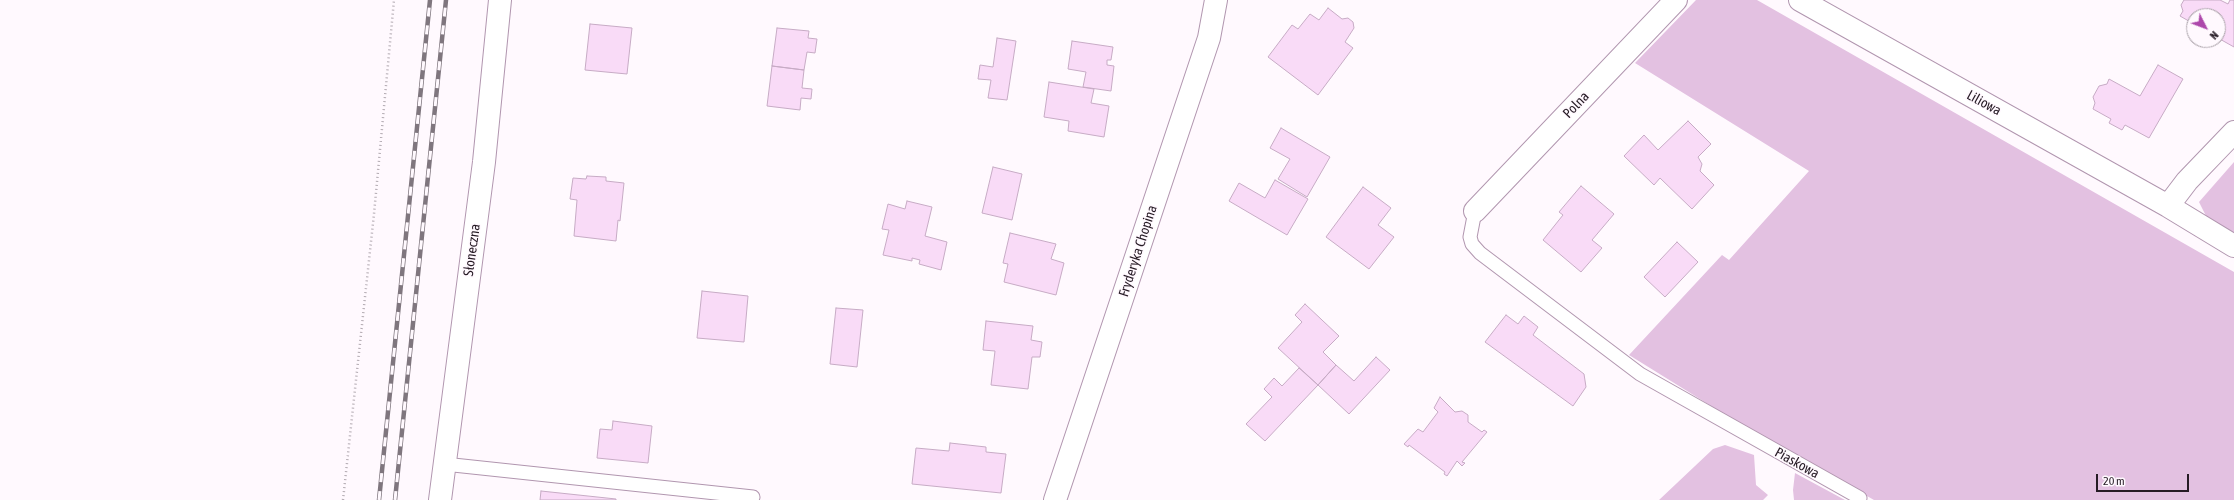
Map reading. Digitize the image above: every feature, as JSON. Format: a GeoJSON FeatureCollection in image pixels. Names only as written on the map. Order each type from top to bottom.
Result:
{"type":"FeatureCollection","features":[{"type":"Feature","properties":{"kind":"street","name":"Słoneczna"},"geometry":{"type":"LineString","coordinates":[[440,500],[484,162],[500,0]]}},
{"type":"Feature","properties":{"kind":"street","name":"Fryderyka Chopina"},"geometry":{"type":"LineString","coordinates":[[1054,500],[1209,38],[1216,0]]}},
{"type":"Feature","properties":{"kind":"street","name":"Polna"},"geometry":{"type":"LineString","coordinates":[[1475,211],[1676,0]]}},
{"type":"Feature","properties":{"kind":"street","name":"Liliowa"},"geometry":{"type":"LineString","coordinates":[[1800,0],[2168,206],[2234,246]]}},
{"type":"Feature","properties":{"kind":"street"},"geometry":{"type":"LineString","coordinates":[[2168,206],[2187,181],[2234,132]]}},
{"type":"Feature","properties":{"kind":"lane","name":"Piaskowa"},"geometry":{"type":"LineString","coordinates":[[1475,211],[1470,237],[1472,244],[1483,255],[1640,374],[1860,498]]}},
{"type":"Feature","properties":{"kind":"lane"},"geometry":{"type":"LineString","coordinates":[[444,464],[753,497]]}},
{"type":"Feature","properties":{"kind":"path"},"geometry":{"type":"LineString","coordinates":[[343,500],[374,214],[394,0]]}},
{"type":"Feature","properties":{"kind":"shaded area"},"geometry":{"type":"Polygon","coordinates":[[[1696,0],[1757,0],[2234,272],[2234,500],[1874,500],[1737,422],[1629,355],[1722,255],[1729,260],[1809,171],[1635,63],[1696,0]]]}},
{"type":"Feature","properties":{"kind":"shaded area"},"geometry":{"type":"Polygon","coordinates":[[[2234,162],[2234,235],[2207,218],[2199,202],[2234,162]]]}},
{"type":"Feature","properties":{"kind":"shaded area"},"geometry":{"type":"Polygon","coordinates":[[[1725,445],[1754,455],[1756,485],[1768,495],[1763,500],[1659,500],[1713,449],[1725,445]]]}},
{"type":"Feature","properties":{"kind":"shaded area"},"geometry":{"type":"Polygon","coordinates":[[[1795,473],[1845,500],[1794,500],[1793,490],[1795,473]]]}},
{"type":"Feature","properties":{"kind":"building"},"geometry":{"type":"Polygon","coordinates":[[[2184,0],[2220,0],[2228,4],[2230,0],[2234,0],[2234,47],[2226,42],[2226,8],[2186,8],[2186,19],[2180,16],[2183,11],[2181,5],[2184,0]]]}},
{"type":"Feature","properties":{"kind":"building"},"geometry":{"type":"Polygon","coordinates":[[[1328,8],[1342,19],[1348,18],[1353,22],[1354,28],[1345,42],[1353,48],[1318,95],[1268,57],[1292,25],[1298,29],[1310,14],[1319,20],[1328,8]]]}},
{"type":"Feature","properties":{"kind":"building"},"geometry":{"type":"Polygon","coordinates":[[[590,24],[632,28],[627,74],[585,70],[590,24]]]}},
{"type":"Feature","properties":{"kind":"building"},"geometry":{"type":"Polygon","coordinates":[[[777,28],[809,31],[808,38],[817,39],[815,53],[807,52],[804,70],[772,66],[777,28]]]}},
{"type":"Feature","properties":{"kind":"building"},"geometry":{"type":"Polygon","coordinates":[[[997,38],[1016,41],[1007,100],[988,98],[991,80],[978,79],[980,65],[993,67],[997,38]]]}},
{"type":"Feature","properties":{"kind":"building"},"geometry":{"type":"Polygon","coordinates":[[[1072,41],[1113,47],[1111,60],[1107,60],[1107,65],[1114,66],[1111,91],[1083,87],[1086,72],[1068,69],[1072,41]]]}},
{"type":"Feature","properties":{"kind":"building"},"geometry":{"type":"Polygon","coordinates":[[[2158,65],[2183,79],[2149,138],[2125,125],[2122,130],[2109,123],[2111,119],[2093,109],[2095,103],[2093,97],[2099,86],[2107,84],[2109,79],[2140,96],[2158,65]]]}},
{"type":"Feature","properties":{"kind":"building"},"geometry":{"type":"Polygon","coordinates":[[[772,66],[804,70],[802,88],[812,89],[811,99],[801,98],[800,110],[767,106],[772,66]]]}},
{"type":"Feature","properties":{"kind":"building"},"geometry":{"type":"Polygon","coordinates":[[[1049,82],[1094,89],[1091,103],[1109,106],[1104,137],[1068,131],[1069,121],[1044,117],[1049,82]]]}},
{"type":"Feature","properties":{"kind":"building"},"geometry":{"type":"Polygon","coordinates":[[[1688,121],[1711,144],[1698,157],[1702,164],[1700,171],[1714,185],[1692,209],[1660,178],[1654,185],[1624,156],[1644,135],[1658,150],[1688,121]]]}},
{"type":"Feature","properties":{"kind":"building"},"geometry":{"type":"Polygon","coordinates":[[[1281,128],[1330,157],[1307,197],[1278,179],[1290,159],[1270,148],[1281,128]]]}},
{"type":"Feature","properties":{"kind":"building"},"geometry":{"type":"Polygon","coordinates":[[[993,167],[1022,174],[1012,220],[982,213],[993,167]]]}},
{"type":"Feature","properties":{"kind":"building"},"geometry":{"type":"Polygon","coordinates":[[[587,176],[606,177],[606,181],[624,183],[620,221],[618,220],[616,241],[574,236],[577,200],[570,199],[573,178],[586,179],[587,176]]]}},
{"type":"Feature","properties":{"kind":"building"},"geometry":{"type":"Polygon","coordinates":[[[1275,180],[1308,199],[1287,235],[1229,201],[1239,183],[1265,198],[1275,180]]]}},
{"type":"Feature","properties":{"kind":"building"},"geometry":{"type":"Polygon","coordinates":[[[1581,186],[1614,214],[1592,240],[1602,248],[1581,272],[1543,240],[1563,215],[1559,212],[1581,186]]]}},
{"type":"Feature","properties":{"kind":"building"},"geometry":{"type":"Polygon","coordinates":[[[1363,187],[1391,208],[1378,225],[1394,237],[1369,269],[1326,237],[1363,187]]]}},
{"type":"Feature","properties":{"kind":"building"},"geometry":{"type":"Polygon","coordinates":[[[907,201],[932,207],[925,236],[947,242],[941,270],[919,264],[920,260],[912,258],[912,261],[883,255],[889,230],[882,229],[888,204],[905,209],[907,201]]]}},
{"type":"Feature","properties":{"kind":"building"},"geometry":{"type":"Polygon","coordinates":[[[1010,233],[1056,244],[1051,259],[1064,263],[1056,295],[1004,282],[1008,264],[1003,263],[1010,233]]]}},
{"type":"Feature","properties":{"kind":"building"},"geometry":{"type":"Polygon","coordinates":[[[1677,242],[1698,262],[1665,297],[1644,277],[1677,242]]]}},
{"type":"Feature","properties":{"kind":"building"},"geometry":{"type":"Polygon","coordinates":[[[702,291],[748,296],[744,342],[697,338],[702,291]]]}},
{"type":"Feature","properties":{"kind":"building"},"geometry":{"type":"Polygon","coordinates":[[[1305,304],[1339,336],[1323,352],[1336,365],[1318,385],[1278,348],[1302,322],[1295,315],[1305,304]]]}},
{"type":"Feature","properties":{"kind":"building"},"geometry":{"type":"Polygon","coordinates":[[[836,308],[863,310],[857,367],[830,364],[836,308]]]}},
{"type":"Feature","properties":{"kind":"building"},"geometry":{"type":"Polygon","coordinates":[[[1506,315],[1518,324],[1524,316],[1538,327],[1533,335],[1584,374],[1586,387],[1573,406],[1485,342],[1506,315]]]}},
{"type":"Feature","properties":{"kind":"building"},"geometry":{"type":"Polygon","coordinates":[[[986,321],[1033,326],[1031,340],[1042,342],[1040,357],[1032,357],[1028,389],[991,385],[995,351],[983,350],[986,321]]]}},
{"type":"Feature","properties":{"kind":"building"},"geometry":{"type":"Polygon","coordinates":[[[1376,357],[1390,370],[1349,414],[1318,385],[1336,365],[1354,381],[1376,357]]]}},
{"type":"Feature","properties":{"kind":"building"},"geometry":{"type":"Polygon","coordinates":[[[1299,368],[1318,385],[1265,441],[1246,424],[1272,397],[1264,389],[1274,378],[1282,386],[1299,368]]]}},
{"type":"Feature","properties":{"kind":"building"},"geometry":{"type":"Polygon","coordinates":[[[1440,397],[1455,412],[1462,411],[1468,415],[1468,422],[1482,432],[1484,430],[1487,432],[1462,462],[1465,463],[1462,466],[1457,461],[1447,476],[1444,474],[1445,472],[1409,445],[1408,447],[1404,444],[1418,429],[1423,432],[1438,412],[1434,408],[1440,397]]]}},
{"type":"Feature","properties":{"kind":"building"},"geometry":{"type":"Polygon","coordinates":[[[613,421],[652,426],[648,463],[597,458],[600,429],[612,430],[613,421]]]}},
{"type":"Feature","properties":{"kind":"building"},"geometry":{"type":"Polygon","coordinates":[[[950,443],[986,447],[986,452],[1006,454],[1001,493],[912,484],[916,448],[949,451],[950,443]]]}},
{"type":"Feature","properties":{"kind":"building"},"geometry":{"type":"Polygon","coordinates":[[[541,491],[616,499],[616,500],[540,500],[541,491]]]}},
{"type":"Feature","properties":{"kind":"railway"},"geometry":{"type":"LineString","coordinates":[[379,500],[430,0]]}},
{"type":"Feature","properties":{"kind":"railway"},"geometry":{"type":"LineString","coordinates":[[395,500],[446,0]]}}]}
